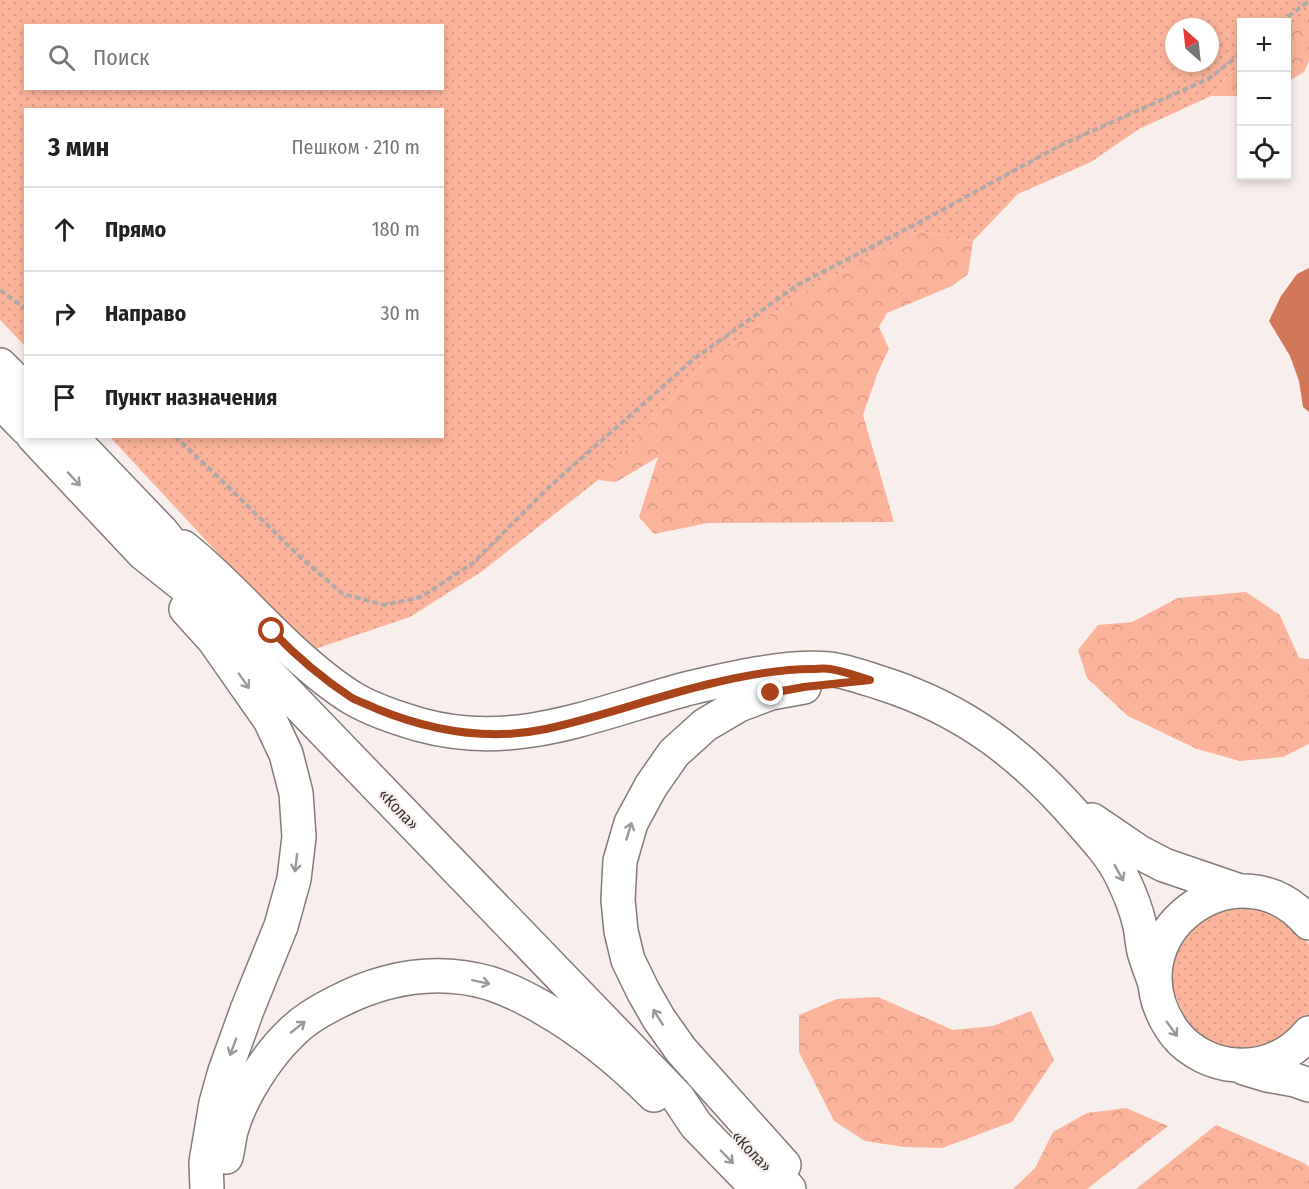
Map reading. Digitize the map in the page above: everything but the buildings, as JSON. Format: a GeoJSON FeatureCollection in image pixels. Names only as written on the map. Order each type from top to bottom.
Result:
{"type":"FeatureCollection","features":[{"type":"Feature","properties":{"kind":"main road"},"geometry":{"type":"LineString","coordinates":[[0,365],[24,389]]}},
{"type":"Feature","properties":{"kind":"main road"},"geometry":{"type":"LineString","coordinates":[[0,401],[24,426]]}},
{"type":"Feature","properties":{"kind":"main road","name":"«Кола»"},"geometry":{"type":"LineString","coordinates":[[35,438],[153,542],[194,574],[789,1189]]}},
{"type":"Feature","properties":{"kind":"main road","name":"«Кола»"},"geometry":{"type":"LineString","coordinates":[[72,438],[153,542],[183,585],[678,1098],[696,1125],[758,1189]]}},
{"type":"Feature","properties":{"kind":"main road"},"geometry":{"type":"LineString","coordinates":[[153,542],[204,564],[284,643],[322,677],[354,699],[423,725],[462,732],[502,734],[544,729],[591,718],[686,689],[770,672],[802,669],[830,669],[901,689],[960,717],[990,736],[1057,794],[1139,852],[1164,865],[1240,891],[1274,897],[1289,905],[1309,923]]}},
{"type":"Feature","properties":{"kind":"main road"},"geometry":{"type":"LineString","coordinates":[[153,542],[174,594],[214,640],[270,720],[286,754],[296,793],[298,837],[294,879],[281,926],[247,1010],[216,1103],[206,1162],[207,1189]]}},
{"type":"Feature","properties":{"kind":"main road"},"geometry":{"type":"LineString","coordinates":[[804,1189],[681,1050],[643,991],[628,960],[621,930],[618,900],[620,861],[631,823],[651,786],[674,753],[705,725],[739,705],[771,693],[870,680]]}},
{"type":"Feature","properties":{"kind":"main road"},"geometry":{"type":"LineString","coordinates":[[1057,794],[1103,848],[1120,873],[1133,902],[1144,954],[1155,984],[1158,1001],[1165,1018],[1180,1040],[1202,1056],[1219,1062],[1309,1085]]}},
{"type":"Feature","properties":{"kind":"main road"},"geometry":{"type":"LineString","coordinates":[[1274,897],[1309,886]]}},
{"type":"Feature","properties":{"kind":"main road"},"geometry":{"type":"LineString","coordinates":[[1155,984],[1160,948],[1168,932],[1179,918],[1192,907],[1207,899],[1240,891]]}},
{"type":"Feature","properties":{"kind":"main road"},"geometry":{"type":"LineString","coordinates":[[222,1189],[231,1130],[245,1097],[266,1062],[291,1033],[318,1011],[352,994],[384,982],[420,976],[455,976],[490,983],[521,996],[592,1039],[628,1068],[666,1107],[696,1125]]}},
{"type":"Feature","properties":{"kind":"main road"},"geometry":{"type":"LineString","coordinates":[[1236,1065],[1254,1065],[1272,1060],[1287,1053],[1302,1042],[1309,1033]]}},
{"type":"Feature","properties":{"kind":"path"},"geometry":{"type":"LineString","coordinates":[[1286,18],[1309,1]]}},
{"type":"Feature","properties":{"kind":"path"},"geometry":{"type":"LineString","coordinates":[[177,438],[299,556],[343,594],[384,605],[421,597],[473,563],[549,487],[694,359],[799,284],[918,224],[1062,145],[1208,79],[1237,57]]}},
{"type":"Feature","properties":{"kind":"path"},"geometry":{"type":"LineString","coordinates":[[0,290],[24,308]]}},
{"type":"Feature","properties":{"kind":"green space"},"geometry":{"type":"Polygon","coordinates":[[[0,0],[1309,0],[1309,18],[1291,30],[1291,18],[1237,18],[1237,68],[1228,75],[1211,96],[1139,129],[1091,162],[1018,194],[973,241],[920,231],[804,292],[700,368],[598,480],[481,572],[410,617],[315,649],[265,604],[111,438],[444,438],[444,108],[24,108],[24,345],[0,320],[0,0]]]}},
{"type":"Feature","properties":{"kind":"green space"},"geometry":{"type":"Polygon","coordinates":[[[1309,18],[1309,61],[1304,72],[1291,80],[1291,72],[1291,30],[1309,18]]]}},
{"type":"Feature","properties":{"kind":"green space"},"geometry":{"type":"Polygon","coordinates":[[[1237,68],[1237,96],[1211,96],[1228,75],[1237,68]]]}},
{"type":"Feature","properties":{"kind":"green space"},"geometry":{"type":"Polygon","coordinates":[[[920,231],[973,241],[968,274],[952,286],[887,313],[879,327],[889,349],[878,372],[863,415],[894,522],[708,523],[654,534],[639,517],[658,457],[616,482],[598,480],[700,368],[804,292],[920,231]]]}},
{"type":"Feature","properties":{"kind":"green space"},"geometry":{"type":"Polygon","coordinates":[[[1246,592],[1280,615],[1299,658],[1309,659],[1309,744],[1283,757],[1240,761],[1197,749],[1128,716],[1087,678],[1078,650],[1098,625],[1132,622],[1178,598],[1246,592]]]}},
{"type":"Feature","properties":{"kind":"green space"},"geometry":{"type":"Polygon","coordinates":[[[1230,907],[1268,909],[1303,936],[1309,945],[1309,1014],[1305,1020],[1271,1048],[1220,1049],[1189,1029],[1170,981],[1175,952],[1191,927],[1230,907]]]}},
{"type":"Feature","properties":{"kind":"green space"},"geometry":{"type":"Polygon","coordinates":[[[878,997],[953,1030],[993,1026],[1031,1011],[1054,1060],[1012,1122],[942,1148],[904,1147],[865,1141],[834,1121],[799,1052],[799,1015],[837,999],[878,997]]]}},
{"type":"Feature","properties":{"kind":"green space"},"geometry":{"type":"Polygon","coordinates":[[[1126,1108],[1168,1126],[1087,1189],[1013,1189],[1035,1168],[1053,1132],[1087,1113],[1126,1108]]]}},
{"type":"Feature","properties":{"kind":"green space"},"geometry":{"type":"Polygon","coordinates":[[[1216,1125],[1304,1163],[1309,1167],[1309,1189],[1136,1189],[1216,1125]]]}},
{"type":"Feature","properties":{"kind":"shaded area"},"geometry":{"type":"Polygon","coordinates":[[[1309,268],[1309,412],[1303,407],[1299,381],[1290,356],[1269,321],[1281,296],[1297,274],[1309,268]]]}},
{"type":"Feature","properties":{"kind":"route"},"geometry":{"type":"LineString","coordinates":[[272,631],[322,677],[354,699],[423,725],[462,732],[502,734],[544,729],[591,718],[686,689],[770,672],[830,669],[870,680],[771,693]]}}]}
